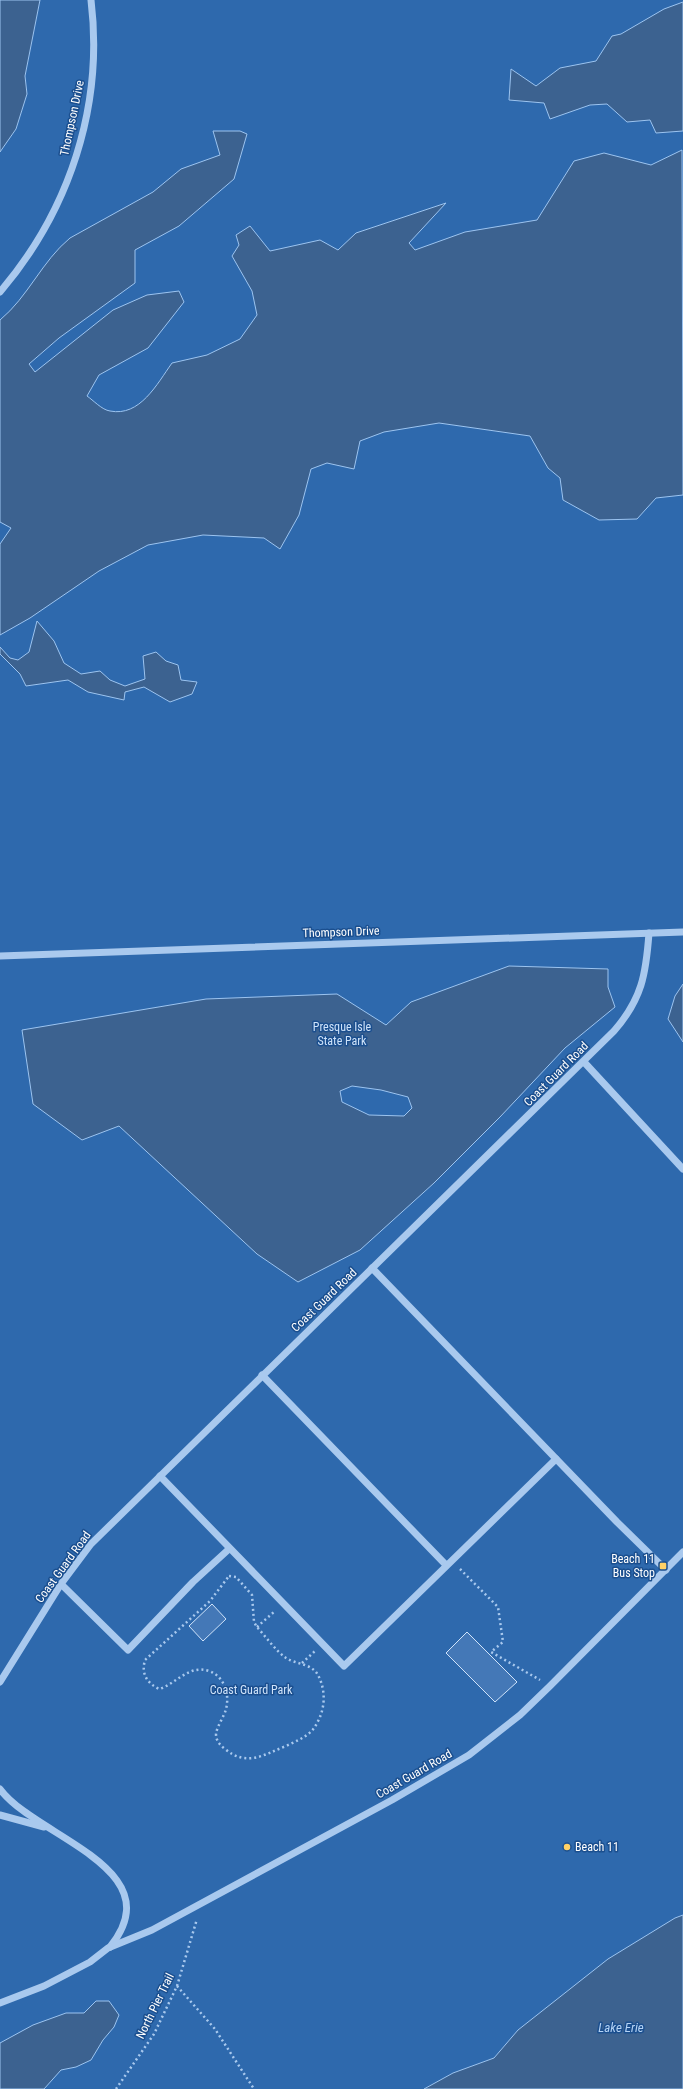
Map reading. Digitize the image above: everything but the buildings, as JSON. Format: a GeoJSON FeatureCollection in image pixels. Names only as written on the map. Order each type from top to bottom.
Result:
{"type":"FeatureCollection","features":[{"type":"Feature","properties":{"kind":"street","name":"Thompson Drive"},"geometry":{"type":"LineString","coordinates":[[0,292],[30,254],[43,233],[67,185],[80,146],[90,100],[94,59],[91,0]]}},
{"type":"Feature","properties":{"kind":"street","name":"Thompson Drive"},"geometry":{"type":"LineString","coordinates":[[0,956],[683,932]]}},
{"type":"Feature","properties":{"kind":"street","name":"Coast Guard Road"},"geometry":{"type":"LineString","coordinates":[[0,1682],[61,1584],[91,1544],[262,1375],[584,1062],[630,1013],[640,993],[649,933]]}},
{"type":"Feature","properties":{"kind":"street"},"geometry":{"type":"LineString","coordinates":[[584,1062],[683,1169]]}},
{"type":"Feature","properties":{"kind":"street"},"geometry":{"type":"LineString","coordinates":[[372,1268],[556,1459],[666,1570]]}},
{"type":"Feature","properties":{"kind":"street"},"geometry":{"type":"LineString","coordinates":[[262,1375],[449,1562]]}},
{"type":"Feature","properties":{"kind":"street"},"geometry":{"type":"LineString","coordinates":[[160,1476],[229,1549],[344,1666],[556,1459]]}},
{"type":"Feature","properties":{"kind":"street"},"geometry":{"type":"LineString","coordinates":[[61,1584],[128,1650],[193,1582],[229,1549]]}},
{"type":"Feature","properties":{"kind":"street","name":"Coast Guard Road"},"geometry":{"type":"LineString","coordinates":[[108,1948],[152,1930],[440,1773],[490,1739],[550,1686],[683,1552]]}},
{"type":"Feature","properties":{"kind":"street","name":"Coast Guard Road"},"geometry":{"type":"LineString","coordinates":[[0,1789],[48,1828],[108,1868],[119,1883],[126,1897],[124,1924],[119,1935],[108,1948],[90,1962],[67,1975],[22,1996],[0,2003]]}},
{"type":"Feature","properties":{"kind":"street"},"geometry":{"type":"LineString","coordinates":[[0,1815],[48,1828]]}},
{"type":"Feature","properties":{"kind":"path"},"geometry":{"type":"LineString","coordinates":[[449,1562],[498,1607],[503,1642],[491,1652],[550,1686]]}},
{"type":"Feature","properties":{"kind":"path"},"geometry":{"type":"LineString","coordinates":[[229,1576],[236,1577],[252,1595],[254,1622],[257,1627],[285,1657],[293,1662],[302,1663],[318,1673],[322,1683],[324,1696],[322,1713],[315,1728],[308,1735],[258,1757],[239,1759],[221,1746],[216,1740],[216,1733],[227,1708],[226,1690],[220,1678],[209,1671],[197,1670],[185,1674],[172,1683],[159,1689],[152,1686],[146,1679],[143,1667],[145,1660],[210,1601],[229,1576]]}},
{"type":"Feature","properties":{"kind":"path"},"geometry":{"type":"LineString","coordinates":[[257,1627],[280,1607]]}},
{"type":"Feature","properties":{"kind":"path"},"geometry":{"type":"LineString","coordinates":[[302,1663],[318,1648]]}},
{"type":"Feature","properties":{"kind":"path","name":"North Pier Trail"},"geometry":{"type":"LineString","coordinates":[[116,2089],[154,2034],[177,1986],[203,1901]]}},
{"type":"Feature","properties":{"kind":"path"},"geometry":{"type":"LineString","coordinates":[[177,1986],[216,2029],[254,2089]]}},
{"type":"Feature","properties":{"kind":"green space","name":"Presque Isle State Park"},"geometry":{"type":"Polygon","coordinates":[[[40,0],[683,0],[683,1915],[675,1918],[518,2030],[494,2058],[453,2073],[424,2089],[0,2089],[0,152],[16,129],[27,94],[25,76],[40,0]]]}},
{"type":"Feature","properties":{"kind":"water"},"geometry":{"type":"Polygon","coordinates":[[[0,0],[40,0],[25,76],[27,94],[16,129],[0,152],[0,0]]]}},
{"type":"Feature","properties":{"kind":"water"},"geometry":{"type":"Polygon","coordinates":[[[683,2],[683,131],[656,133],[650,120],[627,122],[607,104],[590,105],[550,119],[544,103],[509,100],[511,69],[536,86],[560,68],[596,61],[612,36],[621,34],[664,9],[683,2]]]}},
{"type":"Feature","properties":{"kind":"water"},"geometry":{"type":"Polygon","coordinates":[[[213,131],[240,131],[247,134],[234,179],[179,226],[135,250],[135,283],[59,338],[29,364],[35,372],[113,310],[147,295],[179,291],[184,302],[148,348],[99,375],[87,396],[104,409],[121,412],[130,409],[147,397],[172,363],[207,355],[240,339],[257,315],[252,291],[232,256],[239,245],[236,235],[250,226],[270,251],[320,240],[338,250],[356,233],[446,203],[409,243],[415,250],[465,232],[537,220],[574,161],[604,153],[651,165],[682,150],[683,495],[656,498],[637,519],[599,520],[563,500],[560,478],[548,468],[530,436],[439,423],[384,432],[360,441],[354,469],[327,463],[311,469],[299,515],[280,549],[264,538],[203,535],[148,545],[99,571],[30,618],[0,635],[0,544],[11,528],[0,522],[0,320],[19,301],[51,257],[70,238],[153,192],[181,169],[220,155],[213,131]]]}},
{"type":"Feature","properties":{"kind":"water"},"geometry":{"type":"Polygon","coordinates":[[[37,621],[54,641],[64,663],[81,674],[100,671],[110,680],[125,686],[145,679],[143,656],[156,652],[166,661],[178,665],[181,680],[197,682],[192,694],[170,702],[144,687],[125,692],[124,700],[88,692],[68,680],[26,686],[20,674],[0,654],[0,647],[10,658],[18,660],[29,652],[37,621]]]}},
{"type":"Feature","properties":{"kind":"water"},"geometry":{"type":"Polygon","coordinates":[[[509,966],[608,969],[608,987],[615,1007],[565,1048],[500,1117],[434,1183],[360,1250],[298,1282],[257,1254],[119,1126],[82,1140],[33,1104],[22,1030],[206,999],[337,994],[386,1025],[411,1002],[509,966]],[[352,1086],[340,1091],[342,1102],[369,1115],[404,1116],[412,1108],[408,1097],[381,1090],[352,1086]]]}},
{"type":"Feature","properties":{"kind":"water"},"geometry":{"type":"Polygon","coordinates":[[[683,984],[683,1042],[668,1019],[675,996],[683,984]]]}},
{"type":"Feature","properties":{"kind":"water","name":"Lake Erie"},"geometry":{"type":"Polygon","coordinates":[[[683,1915],[683,2089],[424,2089],[453,2073],[494,2058],[518,2030],[608,1959],[675,1918],[683,1915]]]}},
{"type":"Feature","properties":{"kind":"water"},"geometry":{"type":"Polygon","coordinates":[[[96,2001],[109,2001],[119,2015],[114,2027],[103,2040],[91,2060],[76,2067],[61,2070],[44,2089],[0,2089],[0,2043],[33,2025],[66,2013],[84,2013],[96,2001]]]}},
{"type":"Feature","properties":{"kind":"place","name":"Beach 11 Bus Stop"},"geometry":{"type":"Point","coordinates":[663,1566]}},
{"type":"Feature","properties":{"kind":"place","name":"Beach 11"},"geometry":{"type":"Point","coordinates":[567,1847]}},
{"type":"Feature","properties":{"kind":"park label","name":"Coast Guard Park"},"geometry":{"type":"Point","coordinates":[251,1690]}}]}
